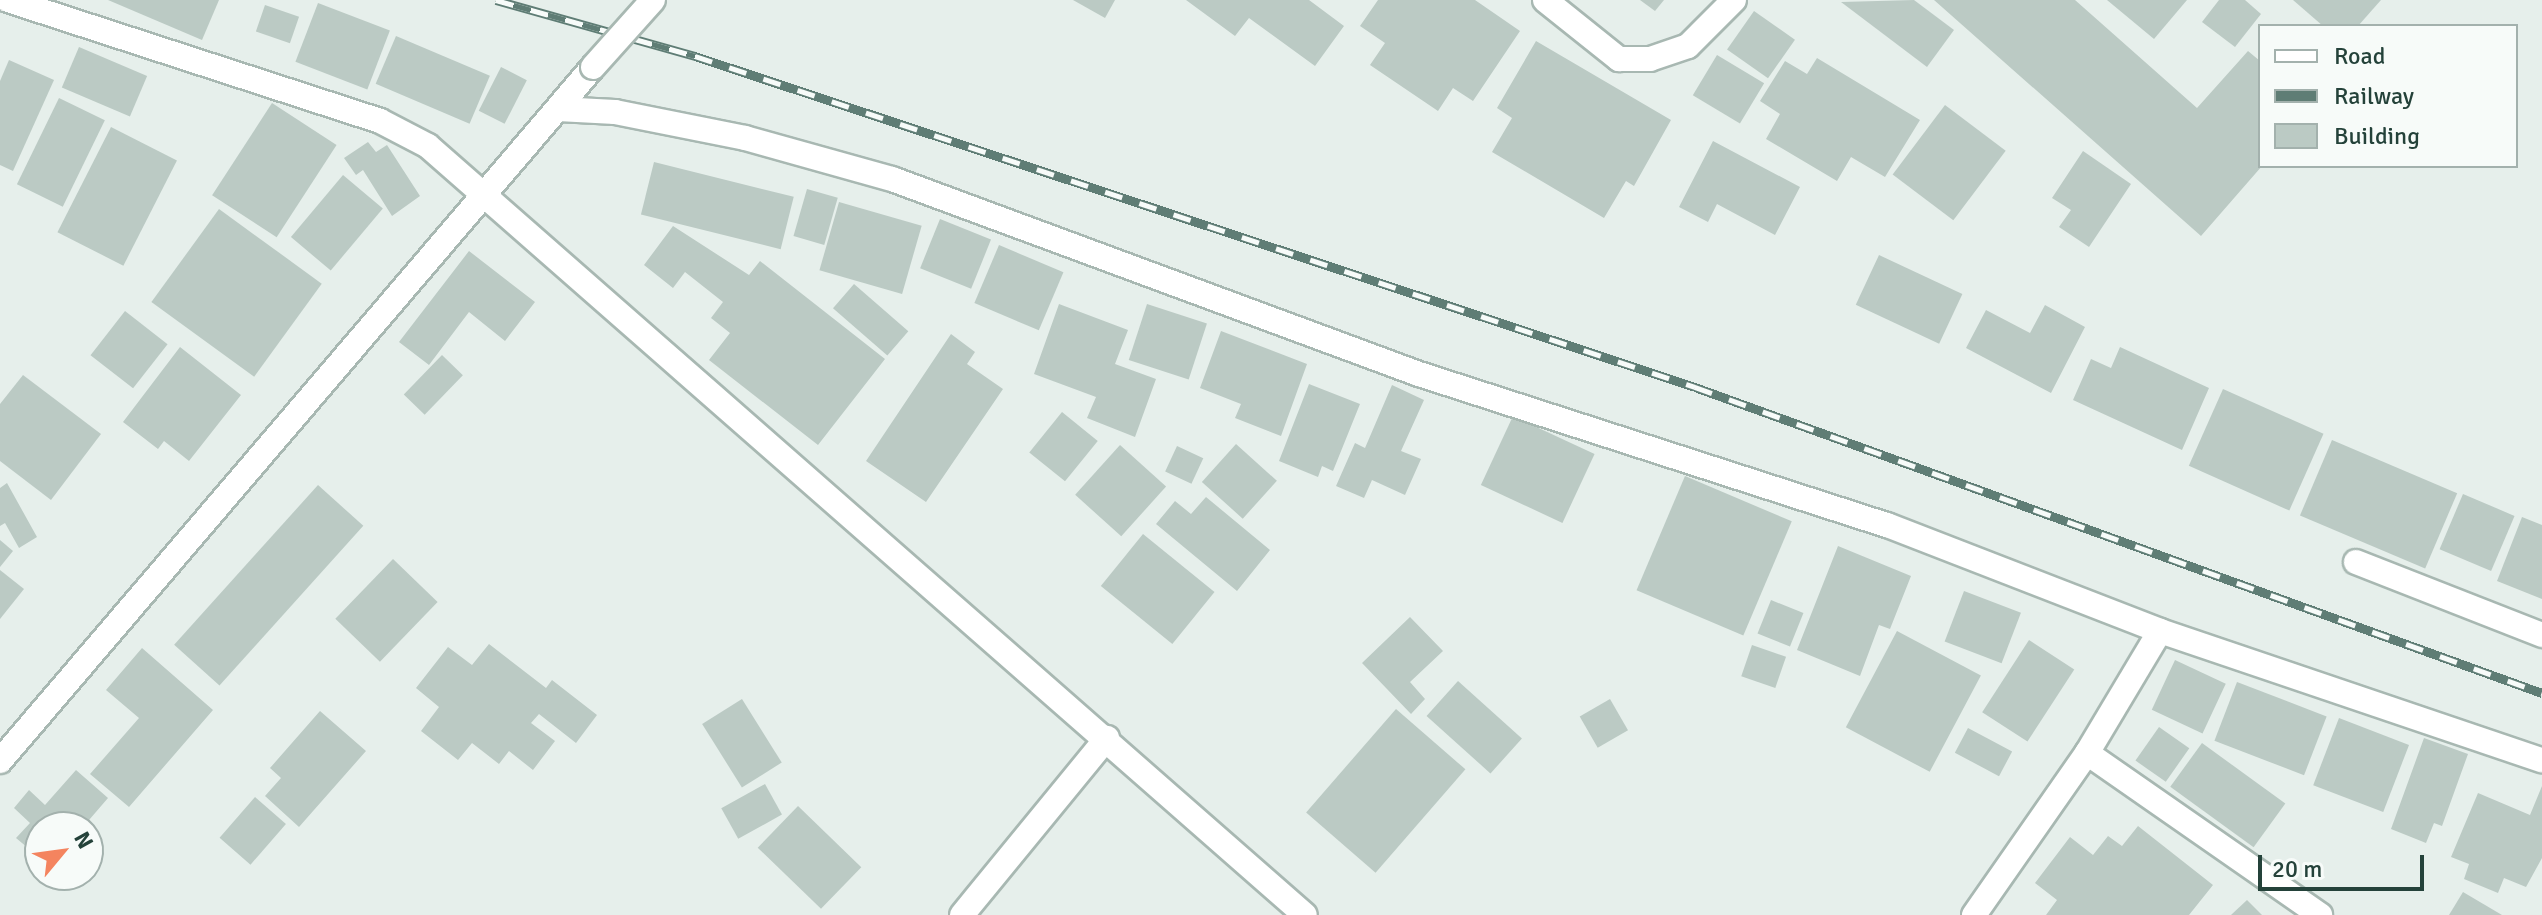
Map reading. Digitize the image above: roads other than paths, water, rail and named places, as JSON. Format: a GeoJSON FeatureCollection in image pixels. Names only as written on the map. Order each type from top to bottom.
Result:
{"type":"FeatureCollection","features":[{"type":"Feature","properties":{"kind":"street"},"geometry":{"type":"LineString","coordinates":[[8,0],[380,121],[428,146],[1107,738],[1305,915]]}},
{"type":"Feature","properties":{"kind":"street"},"geometry":{"type":"LineString","coordinates":[[0,761],[653,0]]}},
{"type":"Feature","properties":{"kind":"street"},"geometry":{"type":"LineString","coordinates":[[1545,0],[1619,59],[1650,59],[1688,46],[1734,0]]}},
{"type":"Feature","properties":{"kind":"street"},"geometry":{"type":"LineString","coordinates":[[558,109],[745,138],[892,179],[1419,374],[1887,525],[2160,631],[2542,760]]}},
{"type":"Feature","properties":{"kind":"street"},"geometry":{"type":"LineString","coordinates":[[2356,562],[2542,635]]}},
{"type":"Feature","properties":{"kind":"street"},"geometry":{"type":"LineString","coordinates":[[1974,915],[2087,753],[2160,631]]}},
{"type":"Feature","properties":{"kind":"street"},"geometry":{"type":"LineString","coordinates":[[962,915],[1107,738]]}},
{"type":"Feature","properties":{"kind":"street"},"geometry":{"type":"LineString","coordinates":[[2087,753],[2320,915]]}},
{"type":"Feature","properties":{"kind":"railway"},"geometry":{"type":"LineString","coordinates":[[496,0],[695,56],[1695,387],[2542,693]]}}]}
